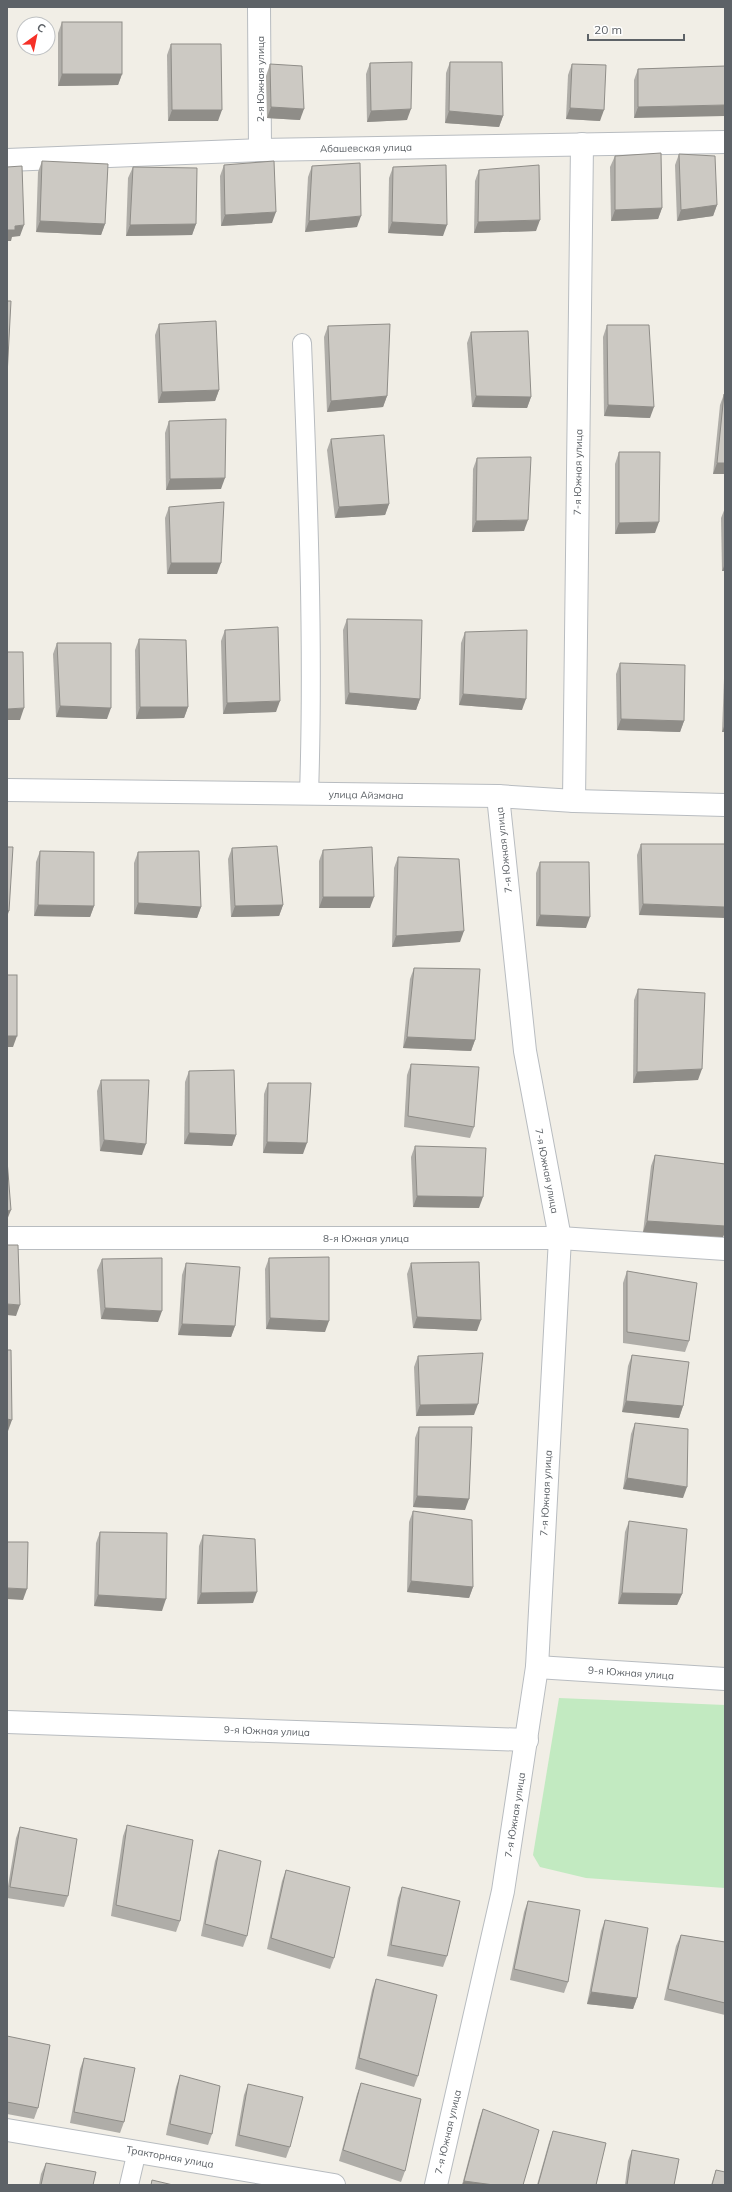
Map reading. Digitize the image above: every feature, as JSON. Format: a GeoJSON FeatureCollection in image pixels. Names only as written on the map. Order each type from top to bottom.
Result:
{"type":"FeatureCollection","features":[{"type":"Feature","properties":{"kind":"street","name":"2-я Южная улица"},"geometry":{"type":"LineString","coordinates":[[259,7],[260,150]]}},
{"type":"Feature","properties":{"kind":"street","name":"Абашевская улица"},"geometry":{"type":"LineString","coordinates":[[7,160],[260,150],[725,142]]}},
{"type":"Feature","properties":{"kind":"street","name":"7-я Южная улица"},"geometry":{"type":"LineString","coordinates":[[574,801],[582,144]]}},
{"type":"Feature","properties":{"kind":"street","name":"улица Айзмана"},"geometry":{"type":"LineString","coordinates":[[7,790],[498,796],[574,801],[725,805]]}},
{"type":"Feature","properties":{"kind":"street","name":"7-я Южная улица"},"geometry":{"type":"LineString","coordinates":[[436,2185],[503,1891],[537,1668],[560,1238],[525,1051],[498,796]]}},
{"type":"Feature","properties":{"kind":"street","name":"8-я Южная улица"},"geometry":{"type":"LineString","coordinates":[[7,1238],[560,1238],[725,1249]]}},
{"type":"Feature","properties":{"kind":"street","name":"9-я Южная улица"},"geometry":{"type":"LineString","coordinates":[[537,1668],[725,1679]]}},
{"type":"Feature","properties":{"kind":"street","name":"9-я Южная улица"},"geometry":{"type":"LineString","coordinates":[[7,1722],[527,1740]]}},
{"type":"Feature","properties":{"kind":"street","name":"Тракторная улица"},"geometry":{"type":"LineString","coordinates":[[7,2130],[334,2185]]}},
{"type":"Feature","properties":{"kind":"lane"},"geometry":{"type":"LineString","coordinates":[[302,344],[309,524],[309,794]]}},
{"type":"Feature","properties":{"kind":"lane"},"geometry":{"type":"LineString","coordinates":[[129,2185],[137,2151]]}},
{"type":"Feature","properties":{"kind":"green space"},"geometry":{"type":"Polygon","coordinates":[[[559,1698],[725,1705],[725,1888],[586,1878],[540,1867],[533,1855],[559,1698]]]}},
{"type":"Feature","properties":{"kind":"building"},"geometry":{"type":"Polygon","coordinates":[[[62,22],[122,22],[122,74],[62,74],[62,22]]]}},
{"type":"Feature","properties":{"kind":"building"},"geometry":{"type":"Polygon","coordinates":[[[171,44],[221,44],[222,110],[172,110],[171,44]]]}},
{"type":"Feature","properties":{"kind":"building"},"geometry":{"type":"Polygon","coordinates":[[[412,62],[411,109],[371,111],[370,63],[412,62]]]}},
{"type":"Feature","properties":{"kind":"building"},"geometry":{"type":"Polygon","coordinates":[[[450,62],[502,62],[503,116],[449,111],[450,62]]]}},
{"type":"Feature","properties":{"kind":"building"},"geometry":{"type":"Polygon","coordinates":[[[270,64],[302,66],[304,109],[271,107],[270,64]]]}},
{"type":"Feature","properties":{"kind":"building"},"geometry":{"type":"Polygon","coordinates":[[[572,64],[606,65],[604,110],[570,108],[572,64]]]}},
{"type":"Feature","properties":{"kind":"building"},"geometry":{"type":"Polygon","coordinates":[[[725,66],[725,105],[638,107],[638,69],[725,66]]]}},
{"type":"Feature","properties":{"kind":"building"},"geometry":{"type":"Polygon","coordinates":[[[661,153],[662,208],[615,210],[615,156],[661,153]]]}},
{"type":"Feature","properties":{"kind":"building"},"geometry":{"type":"Polygon","coordinates":[[[679,154],[715,156],[717,205],[681,210],[679,154]]]}},
{"type":"Feature","properties":{"kind":"building"},"geometry":{"type":"Polygon","coordinates":[[[42,161],[108,164],[105,224],[40,221],[42,161]]]}},
{"type":"Feature","properties":{"kind":"building"},"geometry":{"type":"Polygon","coordinates":[[[274,161],[276,212],[225,215],[224,165],[274,161]]]}},
{"type":"Feature","properties":{"kind":"building"},"geometry":{"type":"Polygon","coordinates":[[[360,163],[361,216],[309,221],[312,166],[360,163]]]}},
{"type":"Feature","properties":{"kind":"building"},"geometry":{"type":"Polygon","coordinates":[[[446,165],[447,225],[392,222],[393,167],[446,165]]]}},
{"type":"Feature","properties":{"kind":"building"},"geometry":{"type":"Polygon","coordinates":[[[539,165],[540,220],[478,222],[479,170],[539,165]]]}},
{"type":"Feature","properties":{"kind":"building"},"geometry":{"type":"Polygon","coordinates":[[[22,166],[24,225],[15,226],[15,230],[7,230],[7,167],[22,166]]]}},
{"type":"Feature","properties":{"kind":"building"},"geometry":{"type":"Polygon","coordinates":[[[133,167],[197,168],[196,224],[130,225],[133,167]]]}},
{"type":"Feature","properties":{"kind":"building"},"geometry":{"type":"Polygon","coordinates":[[[7,301],[11,301],[7,376],[7,301]]]}},
{"type":"Feature","properties":{"kind":"building"},"geometry":{"type":"Polygon","coordinates":[[[216,321],[219,390],[162,392],[159,324],[216,321]]]}},
{"type":"Feature","properties":{"kind":"building"},"geometry":{"type":"Polygon","coordinates":[[[390,324],[387,396],[331,401],[328,326],[390,324]]]}},
{"type":"Feature","properties":{"kind":"building"},"geometry":{"type":"Polygon","coordinates":[[[607,325],[649,325],[654,407],[608,405],[607,325]]]}},
{"type":"Feature","properties":{"kind":"building"},"geometry":{"type":"Polygon","coordinates":[[[528,331],[531,397],[476,396],[471,332],[528,331]]]}},
{"type":"Feature","properties":{"kind":"building"},"geometry":{"type":"Polygon","coordinates":[[[724,394],[725,463],[717,463],[724,394]]]}},
{"type":"Feature","properties":{"kind":"building"},"geometry":{"type":"Polygon","coordinates":[[[226,419],[225,478],[170,479],[169,421],[226,419]]]}},
{"type":"Feature","properties":{"kind":"building"},"geometry":{"type":"Polygon","coordinates":[[[384,435],[389,504],[339,507],[331,439],[384,435]]]}},
{"type":"Feature","properties":{"kind":"building"},"geometry":{"type":"Polygon","coordinates":[[[619,452],[660,452],[659,522],[619,523],[619,452]]]}},
{"type":"Feature","properties":{"kind":"building"},"geometry":{"type":"Polygon","coordinates":[[[531,457],[528,520],[476,521],[477,458],[531,457]]]}},
{"type":"Feature","properties":{"kind":"building"},"geometry":{"type":"Polygon","coordinates":[[[224,502],[221,563],[171,563],[169,507],[224,502]]]}},
{"type":"Feature","properties":{"kind":"building"},"geometry":{"type":"Polygon","coordinates":[[[347,619],[422,620],[420,699],[349,693],[347,619]]]}},
{"type":"Feature","properties":{"kind":"building"},"geometry":{"type":"Polygon","coordinates":[[[278,627],[280,701],[227,703],[225,630],[278,627]]]}},
{"type":"Feature","properties":{"kind":"building"},"geometry":{"type":"Polygon","coordinates":[[[527,630],[526,699],[463,694],[465,632],[527,630]]]}},
{"type":"Feature","properties":{"kind":"building"},"geometry":{"type":"Polygon","coordinates":[[[139,639],[186,640],[188,707],[140,707],[139,639]]]}},
{"type":"Feature","properties":{"kind":"building"},"geometry":{"type":"Polygon","coordinates":[[[57,643],[111,643],[111,708],[60,706],[57,643]]]}},
{"type":"Feature","properties":{"kind":"building"},"geometry":{"type":"Polygon","coordinates":[[[7,652],[23,652],[24,708],[7,709],[7,652]]]}},
{"type":"Feature","properties":{"kind":"building"},"geometry":{"type":"Polygon","coordinates":[[[620,663],[685,665],[684,721],[621,719],[620,663]]]}},
{"type":"Feature","properties":{"kind":"building"},"geometry":{"type":"Polygon","coordinates":[[[641,844],[725,844],[725,907],[643,904],[641,844]]]}},
{"type":"Feature","properties":{"kind":"building"},"geometry":{"type":"Polygon","coordinates":[[[277,846],[283,905],[235,906],[232,848],[277,846]]]}},
{"type":"Feature","properties":{"kind":"building"},"geometry":{"type":"Polygon","coordinates":[[[7,847],[13,847],[9,911],[7,910],[7,847]]]}},
{"type":"Feature","properties":{"kind":"building"},"geometry":{"type":"Polygon","coordinates":[[[372,847],[374,897],[323,897],[323,850],[372,847]]]}},
{"type":"Feature","properties":{"kind":"building"},"geometry":{"type":"Polygon","coordinates":[[[40,851],[94,852],[94,906],[38,905],[40,851]]]}},
{"type":"Feature","properties":{"kind":"building"},"geometry":{"type":"Polygon","coordinates":[[[199,851],[201,907],[138,903],[138,852],[199,851]]]}},
{"type":"Feature","properties":{"kind":"building"},"geometry":{"type":"Polygon","coordinates":[[[398,857],[459,859],[464,931],[396,936],[398,857]]]}},
{"type":"Feature","properties":{"kind":"building"},"geometry":{"type":"Polygon","coordinates":[[[540,862],[589,862],[590,917],[540,915],[540,862]]]}},
{"type":"Feature","properties":{"kind":"building"},"geometry":{"type":"Polygon","coordinates":[[[414,968],[480,969],[475,1040],[407,1037],[414,968]]]}},
{"type":"Feature","properties":{"kind":"building"},"geometry":{"type":"Polygon","coordinates":[[[7,975],[17,975],[17,1036],[7,1036],[7,975]]]}},
{"type":"Feature","properties":{"kind":"building"},"geometry":{"type":"Polygon","coordinates":[[[638,989],[705,993],[702,1069],[637,1072],[638,989]]]}},
{"type":"Feature","properties":{"kind":"building"},"geometry":{"type":"Polygon","coordinates":[[[411,1064],[479,1067],[474,1127],[408,1116],[411,1064]]]}},
{"type":"Feature","properties":{"kind":"building"},"geometry":{"type":"Polygon","coordinates":[[[234,1070],[236,1135],[189,1133],[189,1071],[234,1070]]]}},
{"type":"Feature","properties":{"kind":"building"},"geometry":{"type":"Polygon","coordinates":[[[101,1080],[149,1080],[146,1144],[104,1140],[101,1080]]]}},
{"type":"Feature","properties":{"kind":"building"},"geometry":{"type":"Polygon","coordinates":[[[268,1083],[311,1083],[307,1143],[267,1142],[268,1083]]]}},
{"type":"Feature","properties":{"kind":"building"},"geometry":{"type":"Polygon","coordinates":[[[415,1146],[486,1148],[483,1197],[417,1196],[415,1146]]]}},
{"type":"Feature","properties":{"kind":"building"},"geometry":{"type":"Polygon","coordinates":[[[655,1155],[725,1164],[725,1226],[647,1221],[655,1155]]]}},
{"type":"Feature","properties":{"kind":"building"},"geometry":{"type":"Polygon","coordinates":[[[7,1160],[11,1210],[7,1211],[7,1160]]]}},
{"type":"Feature","properties":{"kind":"building"},"geometry":{"type":"Polygon","coordinates":[[[7,1245],[18,1245],[20,1305],[7,1304],[7,1245]]]}},
{"type":"Feature","properties":{"kind":"building"},"geometry":{"type":"Polygon","coordinates":[[[329,1257],[329,1321],[270,1318],[269,1258],[329,1257]]]}},
{"type":"Feature","properties":{"kind":"building"},"geometry":{"type":"Polygon","coordinates":[[[162,1258],[162,1311],[105,1308],[102,1259],[162,1258]]]}},
{"type":"Feature","properties":{"kind":"building"},"geometry":{"type":"Polygon","coordinates":[[[479,1262],[481,1320],[417,1317],[411,1263],[479,1262]]]}},
{"type":"Feature","properties":{"kind":"building"},"geometry":{"type":"Polygon","coordinates":[[[186,1263],[240,1267],[235,1326],[182,1324],[186,1263]]]}},
{"type":"Feature","properties":{"kind":"building"},"geometry":{"type":"Polygon","coordinates":[[[627,1271],[697,1283],[689,1341],[627,1332],[627,1271]]]}},
{"type":"Feature","properties":{"kind":"building"},"geometry":{"type":"Polygon","coordinates":[[[7,1350],[11,1350],[12,1420],[7,1419],[7,1350]]]}},
{"type":"Feature","properties":{"kind":"building"},"geometry":{"type":"Polygon","coordinates":[[[483,1353],[478,1404],[420,1405],[418,1356],[483,1353]]]}},
{"type":"Feature","properties":{"kind":"building"},"geometry":{"type":"Polygon","coordinates":[[[632,1355],[689,1362],[683,1406],[626,1401],[632,1355]]]}},
{"type":"Feature","properties":{"kind":"building"},"geometry":{"type":"Polygon","coordinates":[[[635,1423],[688,1429],[687,1487],[627,1478],[635,1423]]]}},
{"type":"Feature","properties":{"kind":"building"},"geometry":{"type":"Polygon","coordinates":[[[419,1427],[472,1427],[469,1499],[417,1496],[419,1427]]]}},
{"type":"Feature","properties":{"kind":"building"},"geometry":{"type":"Polygon","coordinates":[[[413,1511],[472,1520],[473,1587],[411,1581],[413,1511]]]}},
{"type":"Feature","properties":{"kind":"building"},"geometry":{"type":"Polygon","coordinates":[[[629,1521],[687,1529],[682,1594],[622,1593],[629,1521]]]}},
{"type":"Feature","properties":{"kind":"building"},"geometry":{"type":"Polygon","coordinates":[[[100,1532],[167,1533],[166,1599],[98,1595],[100,1532]]]}},
{"type":"Feature","properties":{"kind":"building"},"geometry":{"type":"Polygon","coordinates":[[[203,1535],[255,1539],[257,1592],[201,1593],[203,1535]]]}},
{"type":"Feature","properties":{"kind":"building"},"geometry":{"type":"Polygon","coordinates":[[[7,1542],[28,1542],[27,1589],[7,1588],[7,1542]]]}},
{"type":"Feature","properties":{"kind":"building"},"geometry":{"type":"Polygon","coordinates":[[[127,1825],[193,1840],[180,1921],[116,1905],[127,1825]]]}},
{"type":"Feature","properties":{"kind":"building"},"geometry":{"type":"Polygon","coordinates":[[[20,1827],[77,1839],[68,1896],[10,1887],[20,1827]]]}},
{"type":"Feature","properties":{"kind":"building"},"geometry":{"type":"Polygon","coordinates":[[[219,1850],[261,1861],[247,1936],[205,1924],[219,1850]]]}},
{"type":"Feature","properties":{"kind":"building"},"geometry":{"type":"Polygon","coordinates":[[[286,1870],[350,1887],[334,1958],[271,1938],[286,1870]]]}},
{"type":"Feature","properties":{"kind":"building"},"geometry":{"type":"Polygon","coordinates":[[[402,1887],[460,1901],[447,1956],[391,1945],[402,1887]]]}},
{"type":"Feature","properties":{"kind":"building"},"geometry":{"type":"Polygon","coordinates":[[[528,1901],[580,1910],[568,1982],[514,1969],[528,1901]]]}},
{"type":"Feature","properties":{"kind":"building"},"geometry":{"type":"Polygon","coordinates":[[[605,1920],[648,1928],[637,1998],[591,1992],[605,1920]]]}},
{"type":"Feature","properties":{"kind":"building"},"geometry":{"type":"Polygon","coordinates":[[[681,1935],[725,1942],[725,2003],[668,1989],[681,1935]]]}},
{"type":"Feature","properties":{"kind":"building"},"geometry":{"type":"Polygon","coordinates":[[[376,1979],[437,1995],[418,2076],[359,2058],[376,1979]]]}},
{"type":"Feature","properties":{"kind":"building"},"geometry":{"type":"Polygon","coordinates":[[[7,2036],[50,2045],[38,2108],[7,2102],[7,2036]]]}},
{"type":"Feature","properties":{"kind":"building"},"geometry":{"type":"Polygon","coordinates":[[[84,2058],[135,2068],[124,2122],[74,2112],[84,2058]]]}},
{"type":"Feature","properties":{"kind":"building"},"geometry":{"type":"Polygon","coordinates":[[[180,2075],[220,2086],[212,2134],[170,2124],[180,2075]]]}},
{"type":"Feature","properties":{"kind":"building"},"geometry":{"type":"Polygon","coordinates":[[[361,2083],[421,2099],[405,2171],[343,2150],[361,2083]]]}},
{"type":"Feature","properties":{"kind":"building"},"geometry":{"type":"Polygon","coordinates":[[[248,2084],[303,2097],[290,2147],[239,2135],[248,2084]]]}},
{"type":"Feature","properties":{"kind":"building"},"geometry":{"type":"Polygon","coordinates":[[[483,2109],[539,2130],[523,2185],[494,2185],[464,2181],[483,2109]]]}},
{"type":"Feature","properties":{"kind":"building"},"geometry":{"type":"Polygon","coordinates":[[[553,2131],[606,2143],[596,2185],[538,2185],[553,2131]]]}},
{"type":"Feature","properties":{"kind":"building"},"geometry":{"type":"Polygon","coordinates":[[[632,2150],[679,2159],[674,2185],[627,2185],[632,2150]]]}},
{"type":"Feature","properties":{"kind":"building"},"geometry":{"type":"Polygon","coordinates":[[[46,2163],[96,2172],[93,2185],[41,2185],[46,2163]]]}},
{"type":"Feature","properties":{"kind":"building"},"geometry":{"type":"Polygon","coordinates":[[[716,2170],[725,2172],[725,2185],[712,2185],[716,2170]]]}},
{"type":"Feature","properties":{"kind":"building"},"geometry":{"type":"Polygon","coordinates":[[[152,2180],[173,2185],[151,2185],[152,2180]]]}}]}
